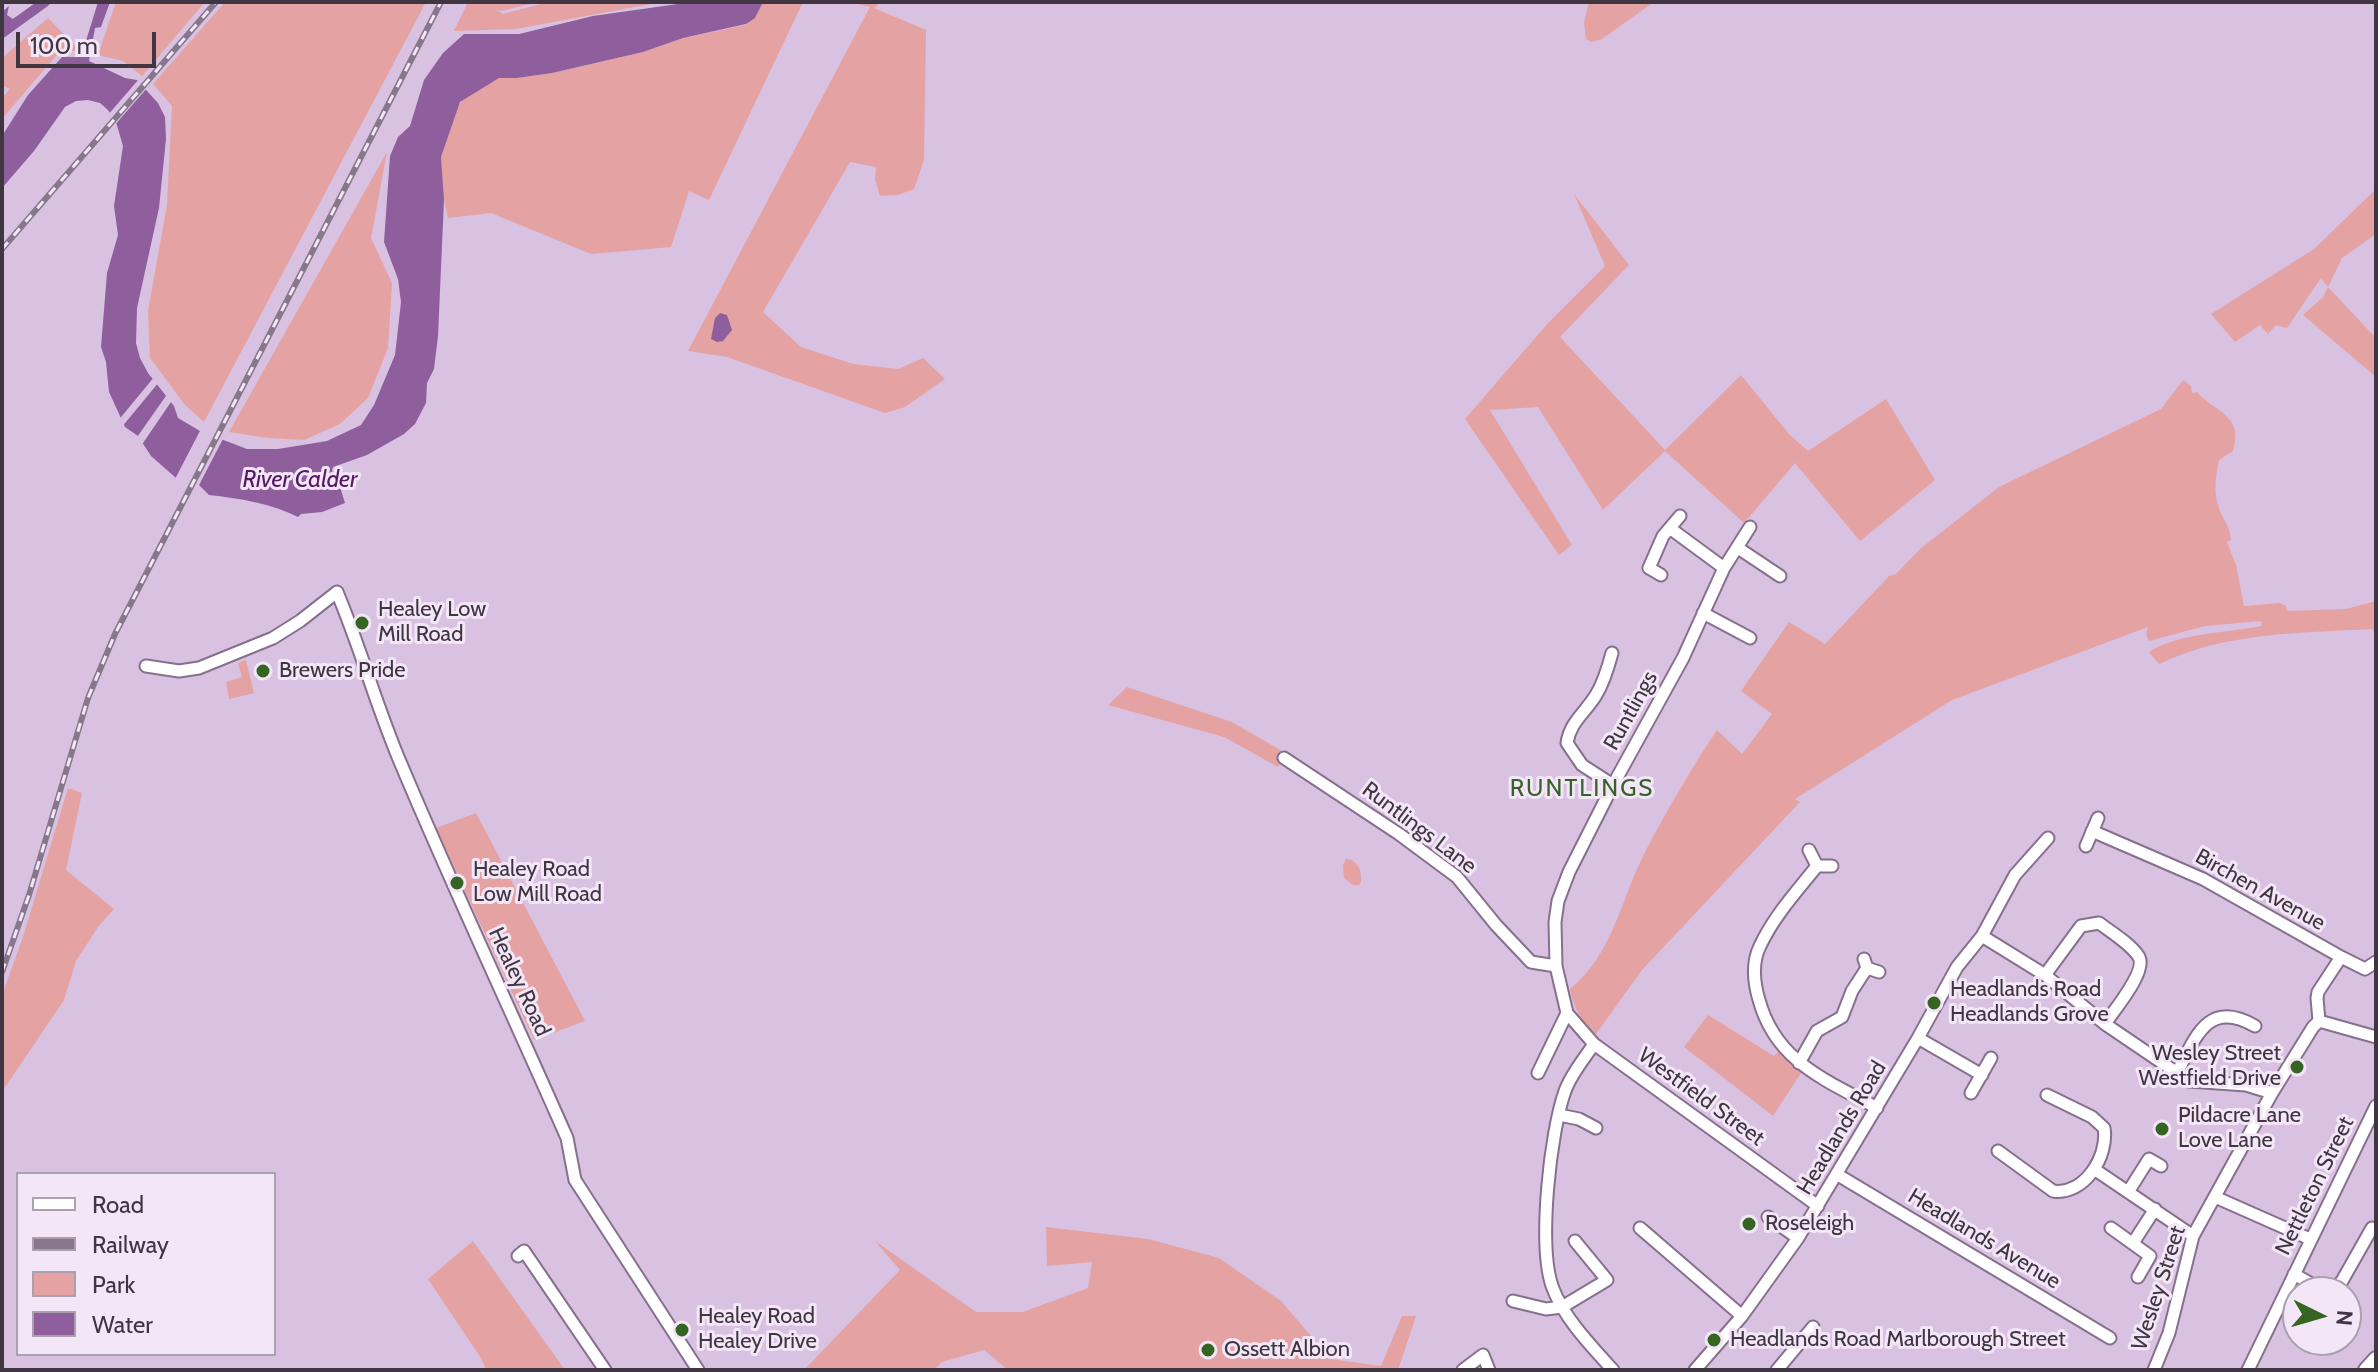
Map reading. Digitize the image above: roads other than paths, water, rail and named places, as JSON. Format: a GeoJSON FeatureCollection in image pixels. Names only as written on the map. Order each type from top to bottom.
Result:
{"type":"FeatureCollection","features":[{"type":"Feature","properties":{"kind":"main road"},"geometry":{"type":"LineString","coordinates":[[2366,1370],[2376,1359]]}},
{"type":"Feature","properties":{"kind":"street"},"geometry":{"type":"LineString","coordinates":[[1661,575],[1644,571],[1663,536],[1680,516]]}},
{"type":"Feature","properties":{"kind":"street","name":"Runtlings"},"geometry":{"type":"LineString","coordinates":[[1567,1013],[1556,966],[1558,901],[1569,872],[1613,785],[1683,658],[1724,568],[1750,527]]}},
{"type":"Feature","properties":{"kind":"street"},"geometry":{"type":"LineString","coordinates":[[1671,529],[1724,568]]}},
{"type":"Feature","properties":{"kind":"street"},"geometry":{"type":"LineString","coordinates":[[1738,548],[1780,576]]}},
{"type":"Feature","properties":{"kind":"street","name":"Healey Road"},"geometry":{"type":"LineString","coordinates":[[146,666],[179,671],[199,668],[273,638],[337,592],[394,746],[442,863],[567,1138],[575,1180],[698,1370]]}},
{"type":"Feature","properties":{"kind":"street"},"geometry":{"type":"LineString","coordinates":[[1703,613],[1750,638]]}},
{"type":"Feature","properties":{"kind":"street"},"geometry":{"type":"LineString","coordinates":[[1612,653],[1602,684],[1574,721],[1567,743],[1582,765],[1613,785]]}},
{"type":"Feature","properties":{"kind":"street","name":"Runtlings Lane"},"geometry":{"type":"LineString","coordinates":[[1284,758],[1431,856],[1457,877],[1531,962],[1556,966]]}},
{"type":"Feature","properties":{"kind":"street"},"geometry":{"type":"LineString","coordinates":[[2086,846],[2098,818]]}},
{"type":"Feature","properties":{"kind":"street","name":"Birchen Avenue"},"geometry":{"type":"LineString","coordinates":[[2092,831],[2203,879],[2341,957],[2318,992],[2319,1021]]}},
{"type":"Feature","properties":{"kind":"street","name":"Headlands Road"},"geometry":{"type":"LineString","coordinates":[[1695,1370],[1742,1316],[1798,1238],[1838,1175],[1957,967],[1982,936],[2015,875],[2048,838]]}},
{"type":"Feature","properties":{"kind":"street"},"geometry":{"type":"LineString","coordinates":[[1809,850],[1817,866]]}},
{"type":"Feature","properties":{"kind":"street"},"geometry":{"type":"LineString","coordinates":[[1832,866],[1817,866],[1776,919],[1759,948],[1754,983],[1763,1015],[1782,1048],[1799,1063],[1877,1108]]}},
{"type":"Feature","properties":{"kind":"street"},"geometry":{"type":"LineString","coordinates":[[1776,919],[1788,928]]}},
{"type":"Feature","properties":{"kind":"street"},"geometry":{"type":"LineString","coordinates":[[2045,975],[2076,931],[2087,923],[2099,923],[2137,954],[2141,964],[2138,975],[2105,1024]]}},
{"type":"Feature","properties":{"kind":"street"},"geometry":{"type":"LineString","coordinates":[[1982,936],[2045,975],[2105,1024],[2189,1081],[2246,1085],[2272,1093]]}},
{"type":"Feature","properties":{"kind":"street"},"geometry":{"type":"LineString","coordinates":[[2341,957],[2365,969],[2376,962]]}},
{"type":"Feature","properties":{"kind":"street"},"geometry":{"type":"LineString","coordinates":[[1799,1063],[1817,1031],[1842,1017],[1852,991],[1870,966]]}},
{"type":"Feature","properties":{"kind":"street"},"geometry":{"type":"LineString","coordinates":[[2177,1073],[2202,1028],[2219,1010],[2255,1026]]}},
{"type":"Feature","properties":{"kind":"street"},"geometry":{"type":"LineString","coordinates":[[1538,1073],[1567,1013]]}},
{"type":"Feature","properties":{"kind":"street","name":"Westfield Street"},"geometry":{"type":"LineString","coordinates":[[1567,1013],[1594,1044],[1818,1206]]}},
{"type":"Feature","properties":{"kind":"street"},"geometry":{"type":"LineString","coordinates":[[2319,1021],[2376,1037]]}},
{"type":"Feature","properties":{"kind":"street","name":"Wesley Street"},"geometry":{"type":"LineString","coordinates":[[2154,1370],[2169,1333],[2193,1236],[2272,1093],[2319,1021]]}},
{"type":"Feature","properties":{"kind":"street"},"geometry":{"type":"LineString","coordinates":[[1918,1038],[1982,1075]]}},
{"type":"Feature","properties":{"kind":"street"},"geometry":{"type":"LineString","coordinates":[[1594,1044],[1566,1089],[1559,1115],[1549,1184],[1547,1241],[1550,1277],[1562,1307],[1613,1370]]}},
{"type":"Feature","properties":{"kind":"street"},"geometry":{"type":"LineString","coordinates":[[1971,1093],[1991,1058]]}},
{"type":"Feature","properties":{"kind":"street"},"geometry":{"type":"LineString","coordinates":[[1998,1151],[2013,1169],[2053,1191],[2061,1193],[2079,1185],[2094,1169],[2104,1147],[2104,1128],[2056,1095]]}},
{"type":"Feature","properties":{"kind":"street","name":"Nettleton Street"},"geometry":{"type":"LineString","coordinates":[[2248,1370],[2376,1106]]}},
{"type":"Feature","properties":{"kind":"street"},"geometry":{"type":"LineString","coordinates":[[1559,1115],[1579,1119],[1596,1128]]}},
{"type":"Feature","properties":{"kind":"street"},"geometry":{"type":"LineString","coordinates":[[2128,1192],[2149,1159],[2161,1166]]}},
{"type":"Feature","properties":{"kind":"street"},"geometry":{"type":"LineString","coordinates":[[2094,1169],[2193,1236]]}},
{"type":"Feature","properties":{"kind":"street","name":"Headlands Avenue"},"geometry":{"type":"LineString","coordinates":[[1838,1175],[2110,1338]]}},
{"type":"Feature","properties":{"kind":"street"},"geometry":{"type":"LineString","coordinates":[[2215,1197],[2310,1239]]}},
{"type":"Feature","properties":{"kind":"street"},"geometry":{"type":"LineString","coordinates":[[2133,1243],[2155,1209]]}},
{"type":"Feature","properties":{"kind":"street"},"geometry":{"type":"LineString","coordinates":[[1768,1217],[1798,1238]]}},
{"type":"Feature","properties":{"kind":"street"},"geometry":{"type":"LineString","coordinates":[[1640,1228],[1742,1316]]}},
{"type":"Feature","properties":{"kind":"street"},"geometry":{"type":"LineString","coordinates":[[2111,1228],[2150,1256],[2138,1277]]}},
{"type":"Feature","properties":{"kind":"street"},"geometry":{"type":"LineString","coordinates":[[2294,1274],[2320,1289],[2332,1290],[2342,1281],[2372,1228],[2376,1230]]}},
{"type":"Feature","properties":{"kind":"street"},"geometry":{"type":"LineString","coordinates":[[1513,1301],[1546,1309],[1562,1307],[1607,1280],[1575,1241]]}},
{"type":"Feature","properties":{"kind":"street"},"geometry":{"type":"LineString","coordinates":[[518,1256],[524,1251],[605,1370]]}},
{"type":"Feature","properties":{"kind":"street"},"geometry":{"type":"LineString","coordinates":[[1777,1370],[1813,1327]]}},
{"type":"Feature","properties":{"kind":"street"},"geometry":{"type":"LineString","coordinates":[[1463,1370],[1483,1355],[1489,1370]]}},
{"type":"Feature","properties":{"kind":"water","name":"River Calder"},"geometry":{"type":"Polygon","coordinates":[[[98,2],[110,2],[101,27],[95,28],[89,61],[125,78],[137,80],[158,103],[165,117],[166,139],[159,208],[137,308],[136,343],[140,358],[174,406],[178,418],[200,431],[247,449],[278,449],[327,441],[361,425],[374,405],[395,355],[401,302],[398,279],[384,242],[390,156],[398,137],[410,126],[424,80],[443,53],[464,34],[519,34],[593,16],[692,2],[763,2],[755,18],[746,24],[552,73],[499,78],[460,102],[441,157],[444,200],[438,336],[434,369],[427,383],[426,403],[415,424],[404,434],[367,455],[333,467],[345,503],[298,517],[255,502],[209,495],[198,484],[176,478],[151,456],[138,436],[125,427],[109,392],[101,347],[107,273],[118,235],[114,206],[123,146],[116,122],[108,110],[100,103],[88,100],[76,101],[65,107],[34,151],[2,188],[2,136],[28,95],[62,57],[81,57],[98,2]]]}},
{"type":"Feature","properties":{"kind":"water"},"geometry":{"type":"Polygon","coordinates":[[[9,6],[7,15],[13,19],[20,15],[24,22],[2,39],[2,12],[9,6]]]}},
{"type":"Feature","properties":{"kind":"water"},"geometry":{"type":"Polygon","coordinates":[[[720,313],[727,315],[732,330],[723,341],[717,342],[711,339],[715,318],[720,313]]]}},
{"type":"Feature","properties":{"kind":"waterway"},"geometry":{"type":"LineString","coordinates":[[2,33],[45,2]]}},
{"type":"Feature","properties":{"kind":"railway"},"geometry":{"type":"LineString","coordinates":[[2,249],[216,2]]}},
{"type":"Feature","properties":{"kind":"railway"},"geometry":{"type":"LineString","coordinates":[[2,972],[29,895],[88,698],[115,634],[441,2]]}},
{"type":"Feature","properties":{"kind":"place","name":"Healey Low Mill Road"},"geometry":{"type":"Point","coordinates":[362,623]}},
{"type":"Feature","properties":{"kind":"place","name":"Brewers Pride"},"geometry":{"type":"Point","coordinates":[263,671]}},
{"type":"Feature","properties":{"kind":"place","name":"Healey Road Low Mill Road"},"geometry":{"type":"Point","coordinates":[457,883]}},
{"type":"Feature","properties":{"kind":"place","name":"Headlands Road Headlands Grove"},"geometry":{"type":"Point","coordinates":[1934,1003]}},
{"type":"Feature","properties":{"kind":"place","name":"Wesley Street Westfield Drive"},"geometry":{"type":"Point","coordinates":[2297,1067]}},
{"type":"Feature","properties":{"kind":"place","name":"Pildacre Lane Love Lane"},"geometry":{"type":"Point","coordinates":[2162,1129]}},
{"type":"Feature","properties":{"kind":"place","name":"Roseleigh"},"geometry":{"type":"Point","coordinates":[1749,1224]}},
{"type":"Feature","properties":{"kind":"place","name":"Healey Road Healey Drive"},"geometry":{"type":"Point","coordinates":[682,1330]}},
{"type":"Feature","properties":{"kind":"place","name":"Headlands Road Marlborough Street"},"geometry":{"type":"Point","coordinates":[1714,1340]}},
{"type":"Feature","properties":{"kind":"place","name":"Ossett Albion"},"geometry":{"type":"Point","coordinates":[1208,1350]}},
{"type":"Feature","properties":{"kind":"district","name":"RUNTLINGS"},"geometry":{"type":"Point","coordinates":[1582,789]}}]}
